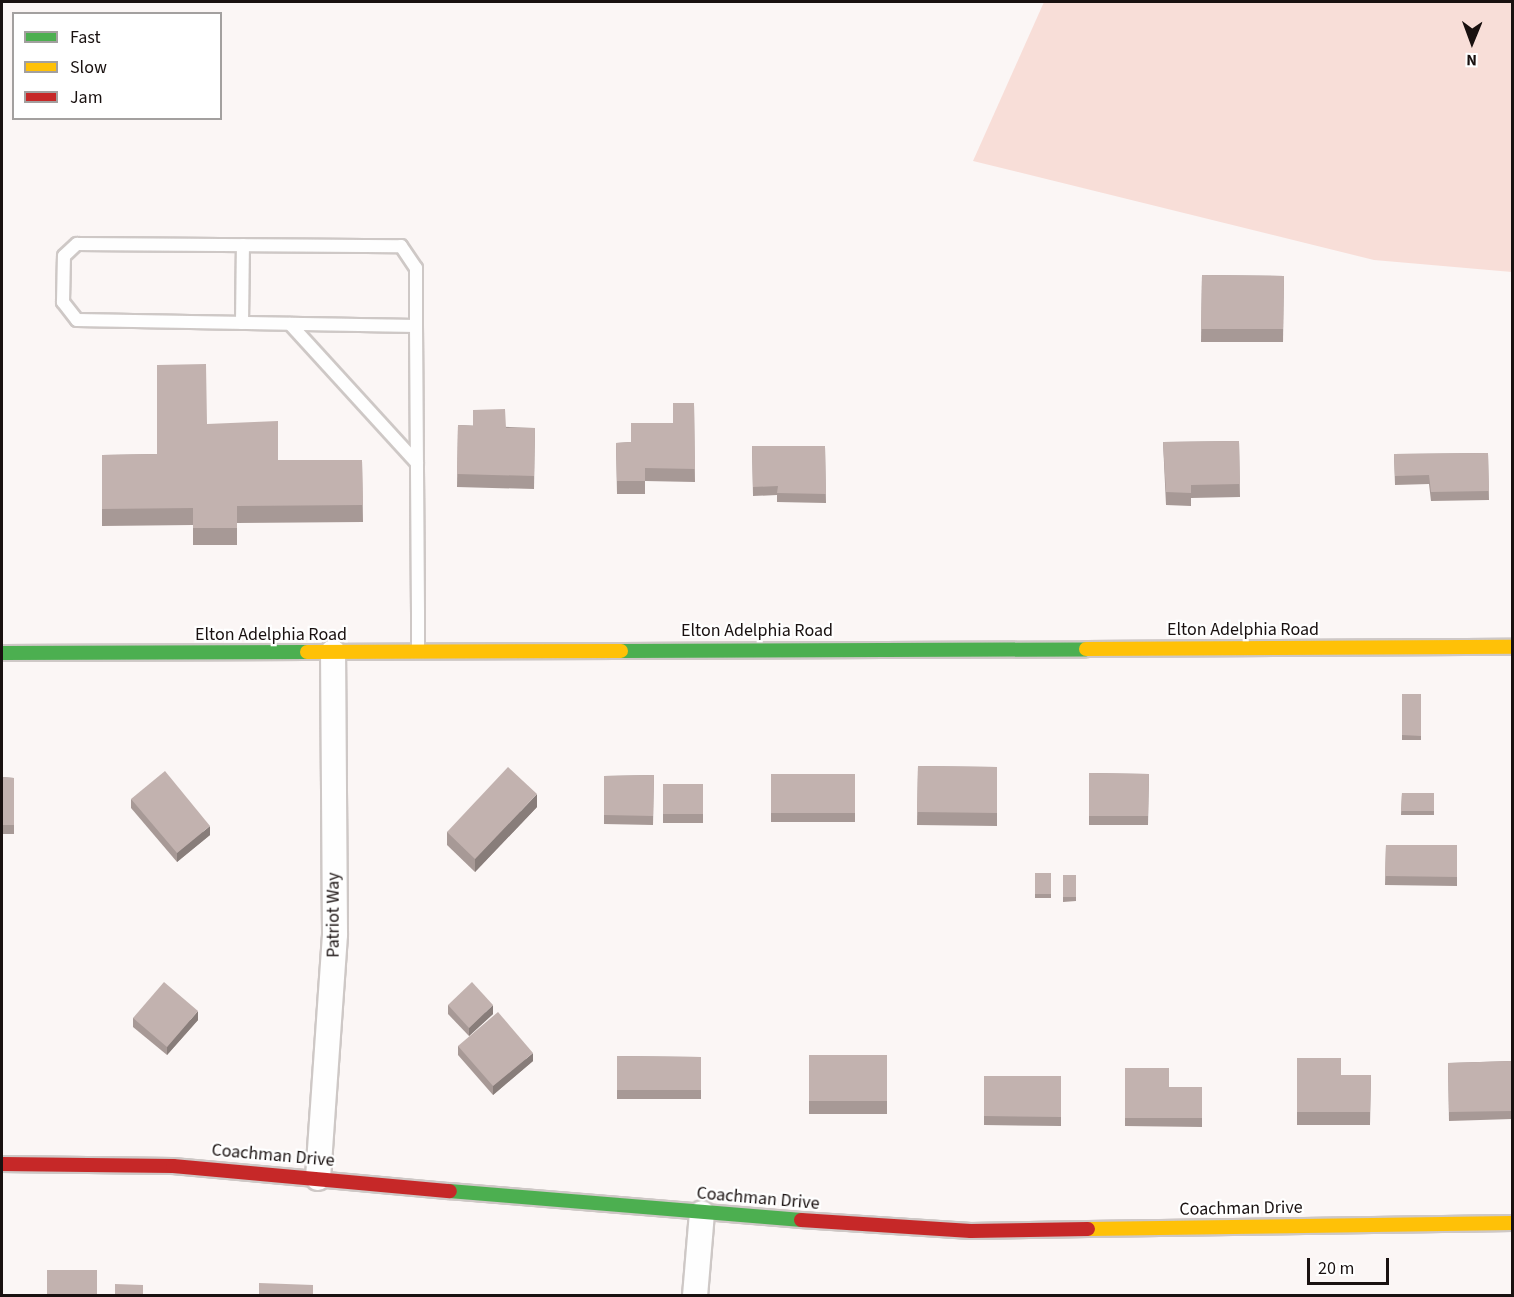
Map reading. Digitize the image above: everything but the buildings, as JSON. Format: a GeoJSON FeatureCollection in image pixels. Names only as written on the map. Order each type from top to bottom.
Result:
{"type":"FeatureCollection","features":[{"type":"Feature","properties":{"kind":"street","name":"Elton Adelphia Road"},"geometry":{"type":"LineString","coordinates":[[2,653],[1512,647]]}},
{"type":"Feature","properties":{"kind":"street","name":"Patriot Way"},"geometry":{"type":"LineString","coordinates":[[318,1178],[335,933],[333,652]]}},
{"type":"Feature","properties":{"kind":"street","name":"Coachman Drive"},"geometry":{"type":"LineString","coordinates":[[2,1164],[173,1166],[702,1213],[971,1231],[1512,1223]]}},
{"type":"Feature","properties":{"kind":"street"},"geometry":{"type":"LineString","coordinates":[[695,1296],[702,1213]]}},
{"type":"Feature","properties":{"kind":"lane"},"geometry":{"type":"LineString","coordinates":[[416,326],[77,320],[63,302],[64,256],[76,244],[401,246],[416,268],[418,652]]}},
{"type":"Feature","properties":{"kind":"lane"},"geometry":{"type":"LineString","coordinates":[[242,323],[243,245]]}},
{"type":"Feature","properties":{"kind":"lane"},"geometry":{"type":"LineString","coordinates":[[290,324],[417,463]]}},
{"type":"Feature","properties":{"kind":"shaded area"},"geometry":{"type":"Polygon","coordinates":[[[1044,2],[1512,2],[1512,272],[1374,260],[973,161],[1044,2]]]}},
{"type":"Feature","properties":{"kind":"traffic: fast"},"geometry":{"type":"LineString","coordinates":[[621,651],[1086,649]]}},
{"type":"Feature","properties":{"kind":"traffic: fast"},"geometry":{"type":"LineString","coordinates":[[2,653],[307,652]]}},
{"type":"Feature","properties":{"kind":"traffic: fast"},"geometry":{"type":"LineString","coordinates":[[450,1191],[801,1220]]}},
{"type":"Feature","properties":{"kind":"traffic: slow"},"geometry":{"type":"LineString","coordinates":[[1086,649],[1512,647]]}},
{"type":"Feature","properties":{"kind":"traffic: slow"},"geometry":{"type":"LineString","coordinates":[[307,652],[621,651]]}},
{"type":"Feature","properties":{"kind":"traffic: slow"},"geometry":{"type":"LineString","coordinates":[[1088,1229],[1512,1223]]}},
{"type":"Feature","properties":{"kind":"traffic: jam"},"geometry":{"type":"LineString","coordinates":[[2,1164],[173,1166],[450,1191]]}},
{"type":"Feature","properties":{"kind":"traffic: jam"},"geometry":{"type":"LineString","coordinates":[[801,1220],[971,1231],[1088,1229]]}}]}
